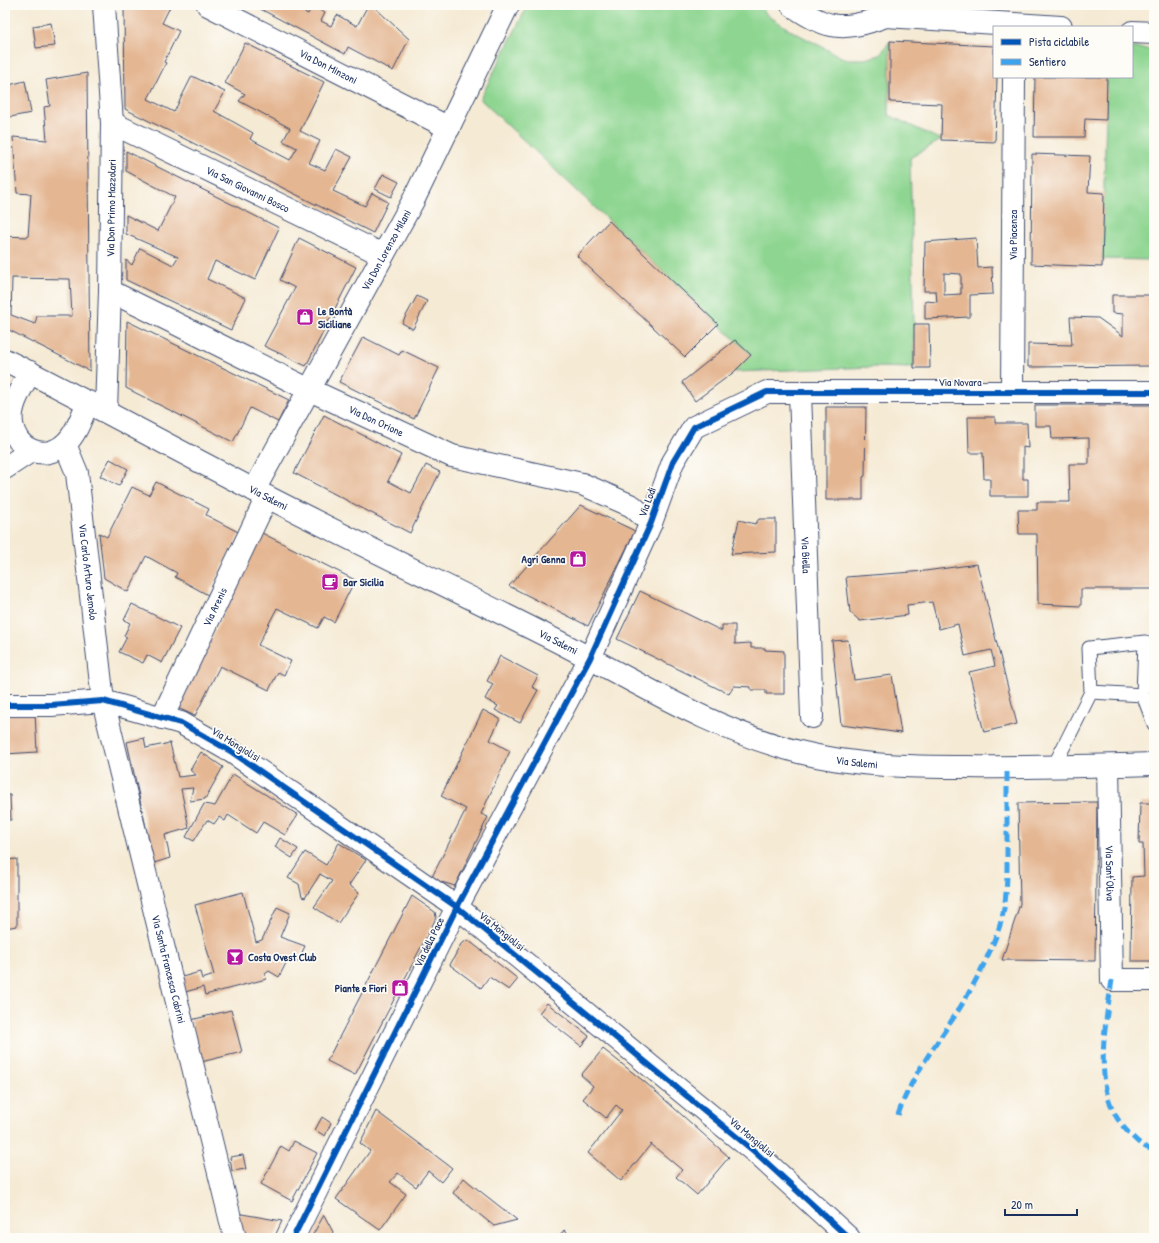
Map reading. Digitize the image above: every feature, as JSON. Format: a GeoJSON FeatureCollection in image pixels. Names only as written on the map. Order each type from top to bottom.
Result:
{"type":"FeatureCollection","features":[{"type":"Feature","properties":{"kind":"street","name":"Via Don Primo Mazzolari"},"geometry":{"type":"LineString","coordinates":[[97,406],[110,291],[112,124],[104,5]]}},
{"type":"Feature","properties":{"kind":"street","name":"Via Don Minzoni"},"geometry":{"type":"LineString","coordinates":[[208,5],[449,128]]}},
{"type":"Feature","properties":{"kind":"street","name":"Via Don Lorenzo Milani"},"geometry":{"type":"LineString","coordinates":[[260,494],[310,390],[413,202],[508,5]]}},
{"type":"Feature","properties":{"kind":"street"},"geometry":{"type":"LineString","coordinates":[[792,5],[811,19],[838,28],[862,25],[886,16],[1015,26]]}},
{"type":"Feature","properties":{"kind":"street"},"geometry":{"type":"LineString","coordinates":[[1133,32],[1154,33]]}},
{"type":"Feature","properties":{"kind":"street","name":"Via Piacenza"},"geometry":{"type":"LineString","coordinates":[[1012,392],[1014,78]]}},
{"type":"Feature","properties":{"kind":"street","name":"Via San Giovanni Bosco"},"geometry":{"type":"LineString","coordinates":[[112,124],[384,255]]}},
{"type":"Feature","properties":{"kind":"street","name":"Via Don Orione"},"geometry":{"type":"LineString","coordinates":[[110,291],[310,390],[452,456],[582,484],[632,506],[651,523]]}},
{"type":"Feature","properties":{"kind":"street","name":"Via Salemi"},"geometry":{"type":"LineString","coordinates":[[5,360],[97,406],[260,494],[590,658],[680,705],[733,729],[798,752],[854,764],[898,766],[1052,768],[1154,764]]}},
{"type":"Feature","properties":{"kind":"street"},"geometry":{"type":"LineString","coordinates":[[30,372],[14,404],[12,423],[18,440],[31,451],[48,454],[65,444],[97,406]]}},
{"type":"Feature","properties":{"kind":"street","name":"Via Novara"},"geometry":{"type":"LineString","coordinates":[[766,392],[1154,392]]}},
{"type":"Feature","properties":{"kind":"street","name":"Via Lodi"},"geometry":{"type":"LineString","coordinates":[[590,658],[651,523],[673,462],[694,427],[766,392]]}},
{"type":"Feature","properties":{"kind":"street","name":"Via Biella"},"geometry":{"type":"LineString","coordinates":[[800,393],[812,718]]}},
{"type":"Feature","properties":{"kind":"street","name":"Via Carlo Arturo Jemolo"},"geometry":{"type":"LineString","coordinates":[[65,444],[77,473],[103,701]]}},
{"type":"Feature","properties":{"kind":"street"},"geometry":{"type":"LineString","coordinates":[[5,468],[31,451]]}},
{"type":"Feature","properties":{"kind":"street","name":"Via Arenis"},"geometry":{"type":"LineString","coordinates":[[162,718],[260,494]]}},
{"type":"Feature","properties":{"kind":"street","name":"Via della Pace"},"geometry":{"type":"LineString","coordinates":[[293,1238],[457,907],[590,658]]}},
{"type":"Feature","properties":{"kind":"street"},"geometry":{"type":"LineString","coordinates":[[5,704],[51,705],[103,701]]}},
{"type":"Feature","properties":{"kind":"street","name":"Via Mongiolisi"},"geometry":{"type":"LineString","coordinates":[[103,701],[181,723],[232,752],[457,907],[755,1152],[849,1238]]}},
{"type":"Feature","properties":{"kind":"street","name":"Via Santa Francesca Cabrini"},"geometry":{"type":"LineString","coordinates":[[103,701],[235,1238]]}},
{"type":"Feature","properties":{"kind":"street","name":"Via Sant'Oliva"},"geometry":{"type":"LineString","coordinates":[[1108,766],[1112,980],[1154,980]]}},
{"type":"Feature","properties":{"kind":"lane"},"geometry":{"type":"LineString","coordinates":[[1052,768],[1091,692],[1088,648],[1145,642],[1143,695],[1154,724]]}},
{"type":"Feature","properties":{"kind":"lane"},"geometry":{"type":"LineString","coordinates":[[1091,692],[1143,695]]}},
{"type":"Feature","properties":{"kind":"green space"},"geometry":{"type":"Polygon","coordinates":[[[528,5],[761,5],[766,14],[790,30],[845,59],[865,59],[880,55],[890,41],[889,115],[941,140],[910,158],[914,368],[874,367],[734,372],[751,355],[480,99],[528,5]]]}},
{"type":"Feature","properties":{"kind":"green space"},"geometry":{"type":"Polygon","coordinates":[[[1133,48],[1154,49],[1154,260],[1102,259],[1107,78],[1133,78],[1133,48]]]}},
{"type":"Feature","properties":{"kind":"building"},"geometry":{"type":"Polygon","coordinates":[[[124,5],[166,5],[170,7],[162,23],[179,31],[164,62],[166,63],[148,99],[174,112],[192,76],[225,92],[214,111],[253,133],[250,139],[290,160],[297,148],[283,141],[290,128],[239,101],[245,94],[225,83],[245,43],[324,82],[300,131],[320,141],[309,163],[325,170],[336,149],[352,157],[333,191],[365,206],[372,193],[388,202],[373,233],[125,109],[124,5]]]}},
{"type":"Feature","properties":{"kind":"building"},"geometry":{"type":"Polygon","coordinates":[[[253,5],[291,5],[308,14],[312,6],[325,13],[321,21],[331,26],[337,15],[357,26],[368,5],[372,5],[409,39],[393,71],[348,47],[345,54],[253,5]]]}},
{"type":"Feature","properties":{"kind":"building"},"geometry":{"type":"Polygon","coordinates":[[[51,23],[55,46],[36,48],[33,26],[51,23]]]}},
{"type":"Feature","properties":{"kind":"building"},"geometry":{"type":"Polygon","coordinates":[[[890,41],[993,46],[993,78],[997,78],[995,142],[941,140],[942,104],[890,102],[890,41]]]}},
{"type":"Feature","properties":{"kind":"building"},"geometry":{"type":"Polygon","coordinates":[[[87,73],[90,371],[5,328],[5,236],[28,237],[31,194],[17,193],[13,137],[47,140],[44,107],[50,106],[46,80],[87,73]],[[12,278],[11,315],[35,324],[37,316],[72,316],[70,279],[12,278]]]}},
{"type":"Feature","properties":{"kind":"building"},"geometry":{"type":"Polygon","coordinates":[[[1035,78],[1107,78],[1106,120],[1085,119],[1084,137],[1034,137],[1035,78]]]}},
{"type":"Feature","properties":{"kind":"building"},"geometry":{"type":"Polygon","coordinates":[[[25,81],[31,113],[5,118],[5,86],[25,81]]]}},
{"type":"Feature","properties":{"kind":"building"},"geometry":{"type":"Polygon","coordinates":[[[126,151],[279,228],[255,280],[215,261],[207,279],[246,298],[231,330],[126,280],[126,260],[132,265],[140,248],[173,265],[178,257],[126,234],[126,215],[158,231],[175,197],[126,171],[126,151]]]}},
{"type":"Feature","properties":{"kind":"building"},"geometry":{"type":"Polygon","coordinates":[[[1032,154],[1090,156],[1088,192],[1104,193],[1102,267],[1031,264],[1032,154]]]}},
{"type":"Feature","properties":{"kind":"building"},"geometry":{"type":"Polygon","coordinates":[[[383,174],[399,182],[391,197],[375,189],[383,174]]]}},
{"type":"Feature","properties":{"kind":"building"},"geometry":{"type":"Polygon","coordinates":[[[609,221],[718,324],[685,357],[577,256],[609,221]]]}},
{"type":"Feature","properties":{"kind":"building","name":"Le Bontà Siciliane"},"geometry":{"type":"Polygon","coordinates":[[[299,238],[356,267],[306,366],[264,346],[295,288],[280,280],[299,238]]]}},
{"type":"Feature","properties":{"kind":"building"},"geometry":{"type":"Polygon","coordinates":[[[976,238],[978,268],[992,267],[993,294],[970,295],[970,317],[925,319],[925,301],[937,302],[936,291],[924,291],[925,242],[976,238]],[[944,273],[944,295],[961,294],[961,274],[944,273]]]}},
{"type":"Feature","properties":{"kind":"building"},"geometry":{"type":"Polygon","coordinates":[[[1112,295],[1154,295],[1154,366],[1028,367],[1028,344],[1072,345],[1070,317],[1098,318],[1123,336],[1123,314],[1112,313],[1112,295]]]}},
{"type":"Feature","properties":{"kind":"building"},"geometry":{"type":"Polygon","coordinates":[[[417,296],[427,301],[413,329],[402,323],[417,296]]]}},
{"type":"Feature","properties":{"kind":"building"},"geometry":{"type":"Polygon","coordinates":[[[127,321],[289,400],[278,422],[250,408],[233,442],[126,388],[127,321]]]}},
{"type":"Feature","properties":{"kind":"building"},"geometry":{"type":"Polygon","coordinates":[[[914,324],[929,324],[930,368],[914,368],[914,324]]]}},
{"type":"Feature","properties":{"kind":"building"},"geometry":{"type":"Polygon","coordinates":[[[363,337],[399,355],[402,350],[439,368],[414,419],[339,382],[363,337]]]}},
{"type":"Feature","properties":{"kind":"building"},"geometry":{"type":"Polygon","coordinates":[[[735,340],[751,355],[734,372],[695,401],[682,382],[735,340]]]}},
{"type":"Feature","properties":{"kind":"building"},"geometry":{"type":"Polygon","coordinates":[[[1035,405],[1154,405],[1154,589],[1081,589],[1081,606],[1038,604],[1037,534],[1019,534],[1018,510],[1037,510],[1037,502],[1070,502],[1069,464],[1089,464],[1089,438],[1052,439],[1051,426],[1035,426],[1035,405]]]}},
{"type":"Feature","properties":{"kind":"building"},"geometry":{"type":"Polygon","coordinates":[[[826,407],[866,407],[865,476],[863,477],[863,500],[826,500],[826,407]]]}},
{"type":"Feature","properties":{"kind":"building"},"geometry":{"type":"Polygon","coordinates":[[[324,415],[401,455],[388,481],[411,493],[426,465],[440,472],[410,533],[294,473],[324,415]]]}},
{"type":"Feature","properties":{"kind":"building"},"geometry":{"type":"Polygon","coordinates":[[[968,417],[995,417],[995,423],[1027,423],[1028,448],[1023,447],[1023,479],[1028,479],[1028,496],[990,496],[990,479],[984,479],[983,453],[969,453],[968,417]]]}},
{"type":"Feature","properties":{"kind":"building"},"geometry":{"type":"Polygon","coordinates":[[[110,459],[128,469],[119,486],[100,476],[110,459]]]}},
{"type":"Feature","properties":{"kind":"building"},"geometry":{"type":"Polygon","coordinates":[[[156,482],[209,509],[206,515],[240,533],[208,595],[175,577],[177,573],[146,556],[128,592],[104,578],[99,533],[107,537],[132,487],[149,495],[156,482]]]}},
{"type":"Feature","properties":{"kind":"building","name":"Agri Genna"},"geometry":{"type":"Polygon","coordinates":[[[581,505],[635,531],[588,626],[509,586],[581,505]]]}},
{"type":"Feature","properties":{"kind":"building"},"geometry":{"type":"Polygon","coordinates":[[[759,519],[776,519],[776,552],[731,554],[739,520],[755,524],[759,519]]]}},
{"type":"Feature","properties":{"kind":"building"},"geometry":{"type":"Polygon","coordinates":[[[262,533],[355,580],[334,622],[324,617],[318,628],[277,608],[258,645],[291,661],[284,675],[278,672],[269,690],[220,666],[195,716],[178,708],[262,533]]]}},
{"type":"Feature","properties":{"kind":"building"},"geometry":{"type":"Polygon","coordinates":[[[977,564],[1017,724],[984,732],[969,672],[995,666],[991,650],[965,656],[958,624],[939,629],[932,602],[907,605],[908,615],[860,621],[850,612],[846,577],[925,571],[977,564]]]}},
{"type":"Feature","properties":{"kind":"building"},"geometry":{"type":"Polygon","coordinates":[[[640,591],[722,631],[722,625],[735,625],[735,644],[751,643],[751,648],[765,648],[765,650],[784,651],[784,694],[766,694],[766,690],[751,690],[751,687],[734,686],[729,694],[617,639],[640,591]]]}},
{"type":"Feature","properties":{"kind":"building"},"geometry":{"type":"Polygon","coordinates":[[[132,604],[180,628],[162,663],[147,655],[143,663],[119,652],[127,637],[124,636],[130,623],[124,620],[132,604]]]}},
{"type":"Feature","properties":{"kind":"building"},"geometry":{"type":"Polygon","coordinates":[[[848,640],[854,680],[892,675],[901,733],[841,725],[832,641],[848,640]]]}},
{"type":"Feature","properties":{"kind":"building"},"geometry":{"type":"Polygon","coordinates":[[[500,656],[538,676],[532,687],[538,690],[520,723],[495,710],[498,706],[485,699],[493,684],[487,681],[500,656]]]}},
{"type":"Feature","properties":{"kind":"building"},"geometry":{"type":"Polygon","coordinates":[[[483,710],[500,719],[490,740],[510,751],[481,814],[488,817],[455,886],[431,879],[466,809],[441,796],[483,710]]]}},
{"type":"Feature","properties":{"kind":"building"},"geometry":{"type":"Polygon","coordinates":[[[35,713],[37,752],[5,754],[5,714],[35,713]]]}},
{"type":"Feature","properties":{"kind":"building"},"geometry":{"type":"Polygon","coordinates":[[[144,738],[146,748],[170,743],[178,777],[196,775],[190,770],[201,752],[223,767],[205,799],[190,801],[193,788],[181,789],[189,828],[165,835],[170,858],[154,863],[127,742],[144,738]]]}},
{"type":"Feature","properties":{"kind":"building"},"geometry":{"type":"Polygon","coordinates":[[[233,774],[298,815],[285,835],[263,822],[256,833],[228,815],[225,821],[219,817],[214,824],[207,820],[194,841],[186,837],[204,804],[215,806],[233,774]]]}},
{"type":"Feature","properties":{"kind":"building"},"geometry":{"type":"Polygon","coordinates":[[[5,795],[10,795],[11,820],[5,820],[5,795]]]}},
{"type":"Feature","properties":{"kind":"building"},"geometry":{"type":"Polygon","coordinates":[[[1097,802],[1095,961],[1002,960],[1020,904],[1018,803],[1097,802]]]}},
{"type":"Feature","properties":{"kind":"building"},"geometry":{"type":"Polygon","coordinates":[[[1140,803],[1154,803],[1154,961],[1131,961],[1132,877],[1144,876],[1143,844],[1139,844],[1140,803]]]}},
{"type":"Feature","properties":{"kind":"building"},"geometry":{"type":"Polygon","coordinates":[[[280,838],[298,849],[292,858],[275,847],[280,838]]]}},
{"type":"Feature","properties":{"kind":"building"},"geometry":{"type":"Polygon","coordinates":[[[339,843],[366,860],[349,885],[359,893],[338,923],[314,907],[332,881],[320,874],[305,898],[302,897],[299,884],[288,878],[305,852],[326,865],[339,843]]]}},
{"type":"Feature","properties":{"kind":"building"},"geometry":{"type":"Polygon","coordinates":[[[17,859],[17,926],[5,928],[5,860],[17,859]]]}},
{"type":"Feature","properties":{"kind":"building","name":"Costa Ovest Club"},"geometry":{"type":"Polygon","coordinates":[[[243,892],[256,942],[262,940],[277,907],[290,913],[280,937],[305,946],[298,961],[289,957],[279,977],[269,971],[265,974],[266,979],[205,995],[203,987],[185,992],[182,977],[200,972],[202,979],[214,975],[195,905],[243,892]]]}},
{"type":"Feature","properties":{"kind":"building"},"geometry":{"type":"Polygon","coordinates":[[[412,896],[435,912],[436,917],[355,1075],[327,1061],[412,896]]]}},
{"type":"Feature","properties":{"kind":"building"},"geometry":{"type":"Polygon","coordinates":[[[468,940],[518,979],[509,990],[489,977],[481,988],[450,965],[461,944],[468,940]]]}},
{"type":"Feature","properties":{"kind":"building"},"geometry":{"type":"Polygon","coordinates":[[[547,1003],[589,1036],[581,1046],[539,1013],[547,1003]]]}},
{"type":"Feature","properties":{"kind":"building"},"geometry":{"type":"Polygon","coordinates":[[[231,1010],[242,1052],[201,1062],[191,1020],[231,1010]]]}},
{"type":"Feature","properties":{"kind":"building"},"geometry":{"type":"Polygon","coordinates":[[[603,1049],[646,1083],[729,1157],[697,1195],[676,1177],[682,1170],[651,1144],[621,1181],[588,1153],[622,1110],[616,1105],[606,1118],[583,1099],[593,1086],[581,1075],[603,1049]]]}},
{"type":"Feature","properties":{"kind":"building"},"geometry":{"type":"Polygon","coordinates":[[[376,1111],[452,1168],[441,1182],[428,1171],[416,1187],[398,1173],[390,1182],[406,1194],[380,1230],[336,1199],[370,1151],[360,1143],[376,1111]]]}},
{"type":"Feature","properties":{"kind":"building"},"geometry":{"type":"Polygon","coordinates":[[[322,1117],[331,1123],[325,1136],[315,1130],[322,1117]]]}},
{"type":"Feature","properties":{"kind":"building"},"geometry":{"type":"Polygon","coordinates":[[[294,1141],[317,1153],[292,1201],[261,1184],[281,1146],[289,1151],[294,1141]]]}},
{"type":"Feature","properties":{"kind":"building"},"geometry":{"type":"Polygon","coordinates":[[[243,1155],[246,1169],[232,1171],[230,1157],[243,1155]]]}},
{"type":"Feature","properties":{"kind":"building"},"geometry":{"type":"Polygon","coordinates":[[[464,1178],[517,1220],[494,1226],[453,1193],[464,1178]]]}},
{"type":"Feature","properties":{"kind":"building"},"geometry":{"type":"Polygon","coordinates":[[[236,1213],[282,1221],[274,1238],[243,1238],[236,1213]]]}},
{"type":"Feature","properties":{"kind":"building"},"geometry":{"type":"Polygon","coordinates":[[[324,1215],[333,1232],[330,1238],[311,1238],[324,1215]]]}},
{"type":"Feature","properties":{"kind":"building"},"geometry":{"type":"Polygon","coordinates":[[[564,1230],[573,1238],[558,1238],[564,1230]]]}},
{"type":"Feature","properties":{"kind":"marked path"},"geometry":{"type":"LineString","coordinates":[[898,1115],[915,1077],[973,985],[985,962],[999,928],[1004,908],[1006,888],[1007,768]]}},
{"type":"Feature","properties":{"kind":"marked path"},"geometry":{"type":"LineString","coordinates":[[1112,980],[1106,1019],[1103,1060],[1109,1100],[1117,1117],[1129,1133],[1143,1146],[1154,1150]]}},
{"type":"Feature","properties":{"kind":"cycle path"},"geometry":{"type":"LineString","coordinates":[[293,1238],[457,907],[590,658],[651,523],[673,462],[694,427],[767,392],[1154,392]]}},
{"type":"Feature","properties":{"kind":"cycle path"},"geometry":{"type":"LineString","coordinates":[[5,705],[51,705],[103,701],[181,723],[232,752],[457,907],[755,1152],[849,1238]]}},
{"type":"Feature","properties":{"kind":"place","name":"Le Bontà Siciliane"},"geometry":{"type":"Point","coordinates":[305,317]}},
{"type":"Feature","properties":{"kind":"place","name":"Agri Genna"},"geometry":{"type":"Point","coordinates":[578,559]}},
{"type":"Feature","properties":{"kind":"place","name":"Bar Sicilia"},"geometry":{"type":"Point","coordinates":[330,582]}},
{"type":"Feature","properties":{"kind":"place","name":"Costa Ovest Club"},"geometry":{"type":"Point","coordinates":[235,957]}},
{"type":"Feature","properties":{"kind":"place","name":"Piante e Fiori"},"geometry":{"type":"Point","coordinates":[400,988]}}]}
